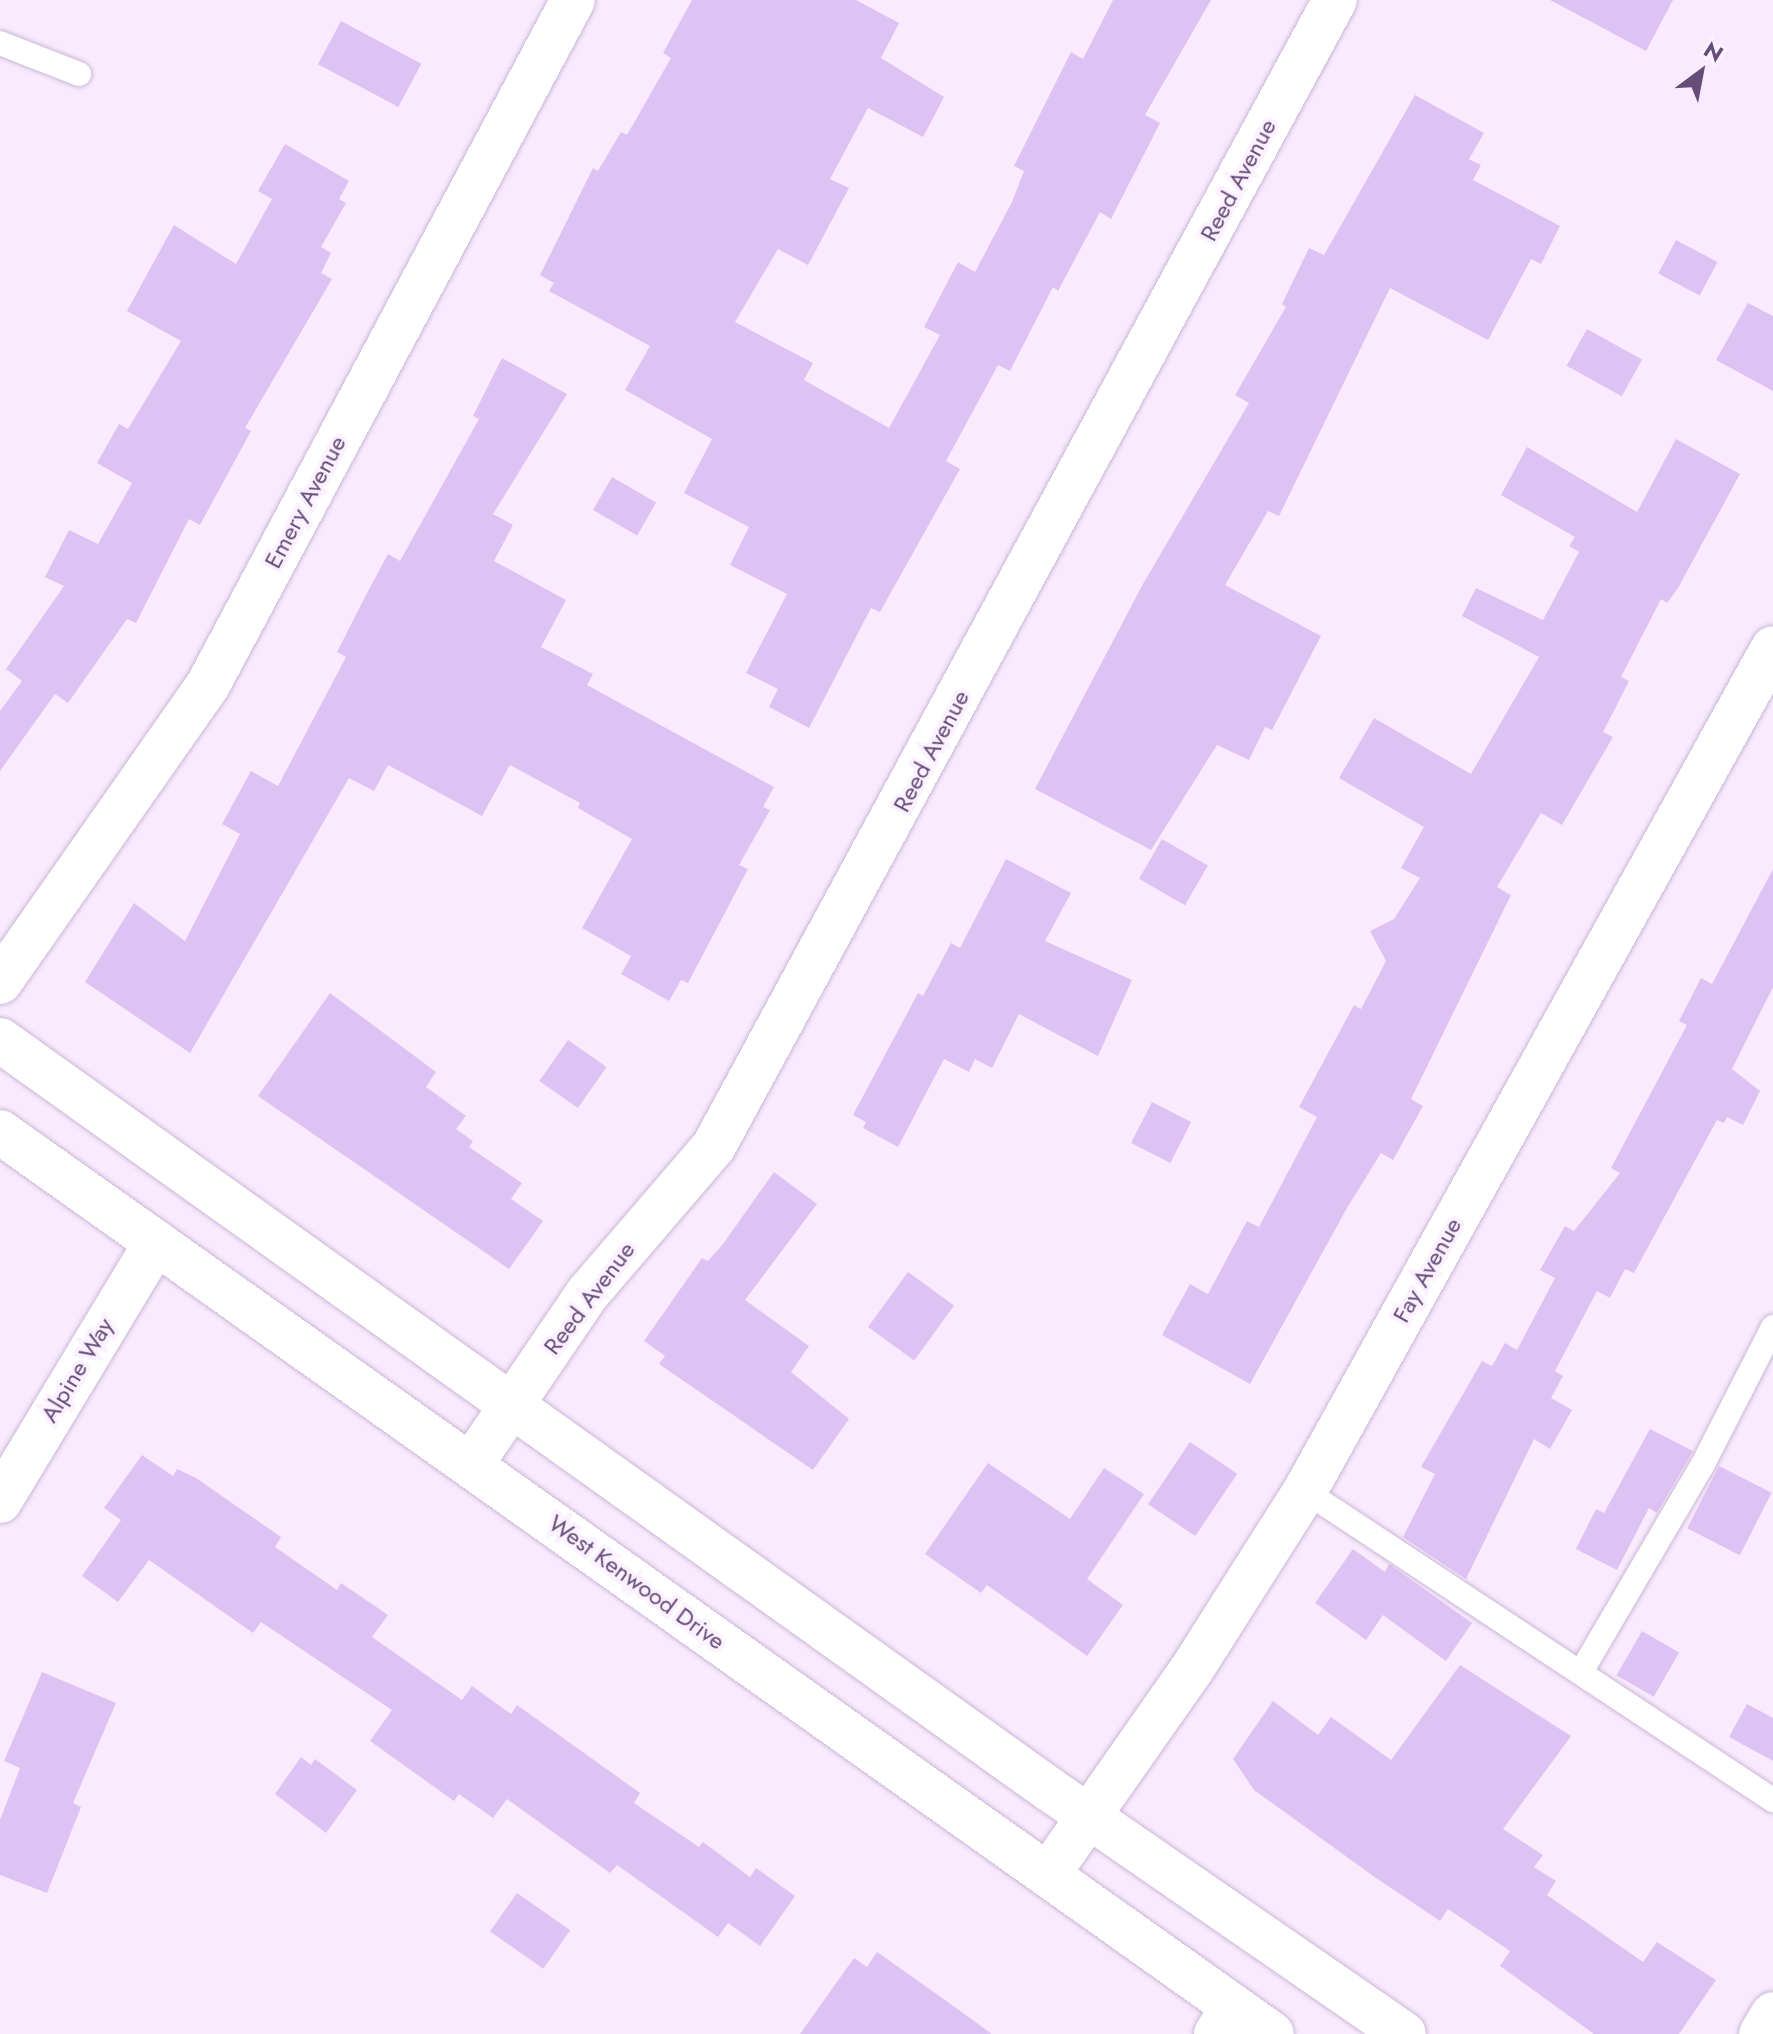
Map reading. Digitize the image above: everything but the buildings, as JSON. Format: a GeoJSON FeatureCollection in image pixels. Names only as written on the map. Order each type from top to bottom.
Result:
{"type":"FeatureCollection","features":[{"type":"Feature","properties":{"kind":"street","name":"Emery Avenue"},"geometry":{"type":"LineString","coordinates":[[0,982],[208,685],[573,0]]}},
{"type":"Feature","properties":{"kind":"street","name":"Reed Avenue"},"geometry":{"type":"LineString","coordinates":[[471,1465],[588,1293],[714,1146],[1335,0]]}},
{"type":"Feature","properties":{"kind":"street","name":"Fay Avenue"},"geometry":{"type":"LineString","coordinates":[[1049,1873],[1192,1669],[1305,1491],[1773,648]]}},
{"type":"Feature","properties":{"kind":"street"},"geometry":{"type":"LineString","coordinates":[[0,1040],[1090,1815],[1404,2034]]}},
{"type":"Feature","properties":{"kind":"street","name":"West Kenwood Drive"},"geometry":{"type":"LineString","coordinates":[[0,1132],[1049,1873],[1224,2020],[1272,2034]]}},
{"type":"Feature","properties":{"kind":"street","name":"Alpine Way"},"geometry":{"type":"LineString","coordinates":[[0,1501],[156,1242]]}},
{"type":"Feature","properties":{"kind":"street"},"geometry":{"type":"LineString","coordinates":[[1761,2034],[1773,2014]]}},
{"type":"Feature","properties":{"kind":"lane"},"geometry":{"type":"LineString","coordinates":[[0,43],[79,74]]}},
{"type":"Feature","properties":{"kind":"lane"},"geometry":{"type":"LineString","coordinates":[[1581,1672],[1703,1464],[1773,1327]]}},
{"type":"Feature","properties":{"kind":"lane"},"geometry":{"type":"LineString","coordinates":[[1305,1491],[1773,1800]]}}]}
